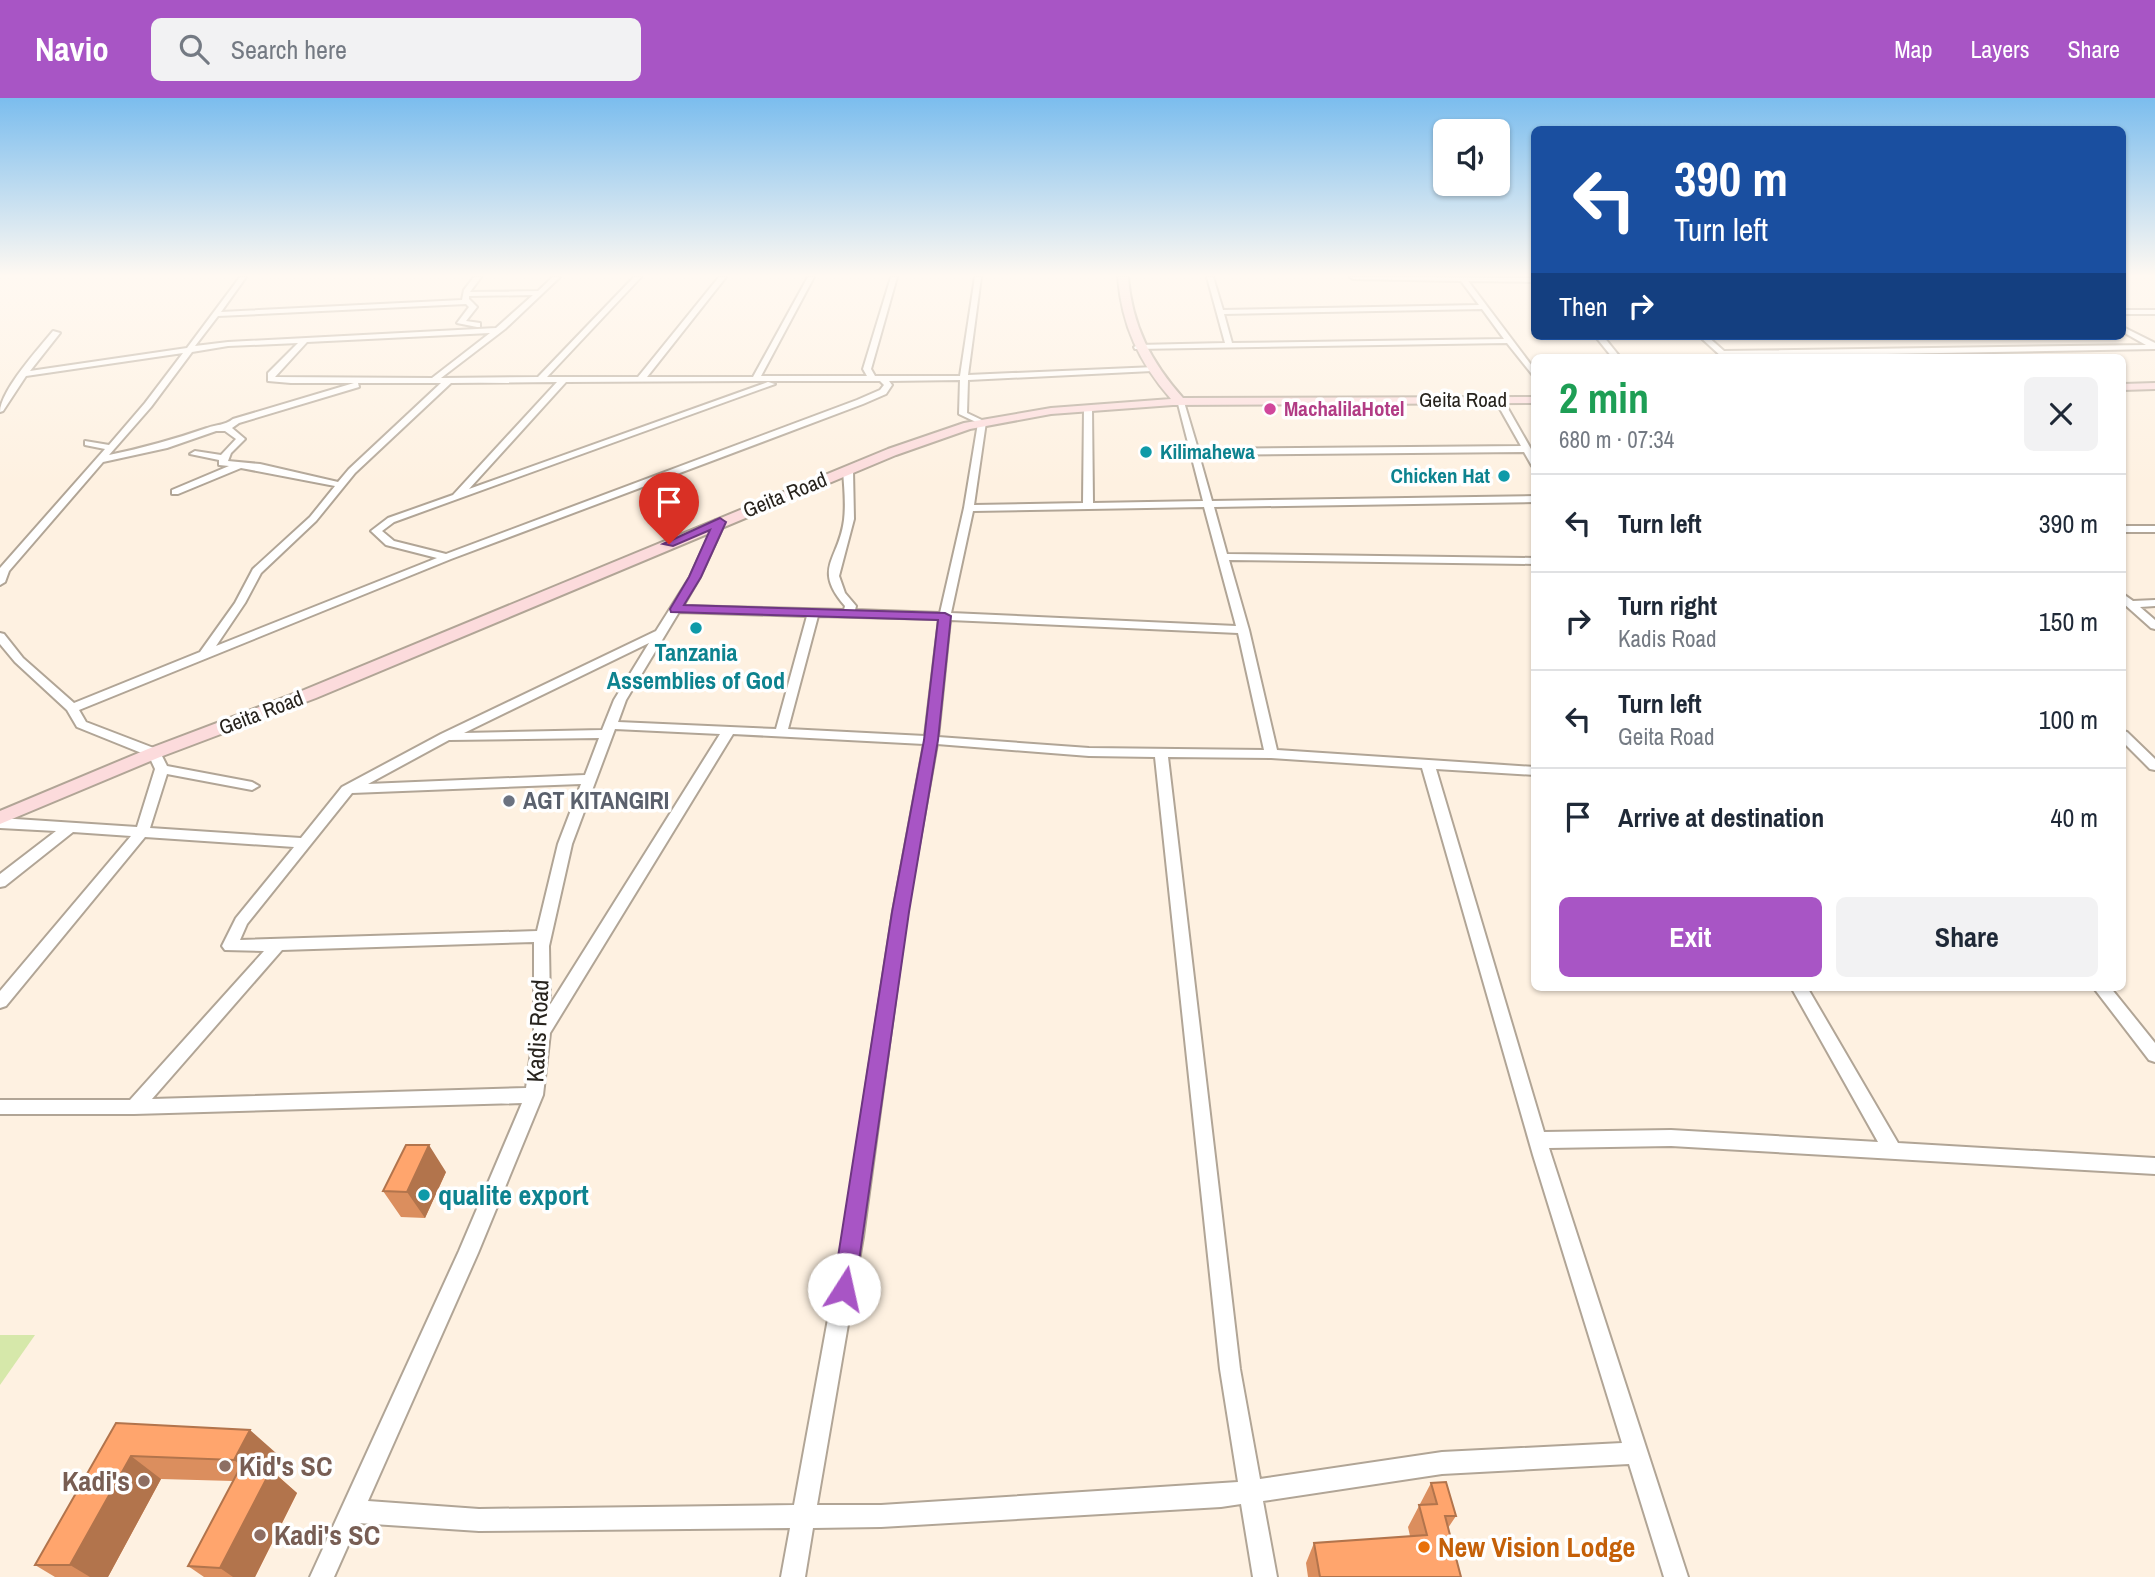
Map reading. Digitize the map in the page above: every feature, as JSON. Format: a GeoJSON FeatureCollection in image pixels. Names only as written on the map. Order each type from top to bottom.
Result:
{"type":"FeatureCollection","features":[{"type":"Feature","properties":{"kind":"main road"},"geometry":{"type":"LineString","coordinates":[[1138,347],[1152,369],[1180,402]]}},
{"type":"Feature","properties":{"kind":"main road"},"geometry":{"type":"LineString","coordinates":[[2126,387],[2155,386]]}},
{"type":"Feature","properties":{"kind":"main road","name":"Geita Road"},"geometry":{"type":"LineString","coordinates":[[0,820],[154,753],[310,694],[848,470],[982,422],[1088,409],[1180,402],[1531,400]]}},
{"type":"Feature","properties":{"kind":"street"},"geometry":{"type":"LineString","coordinates":[[0,409],[46,346]]}},
{"type":"Feature","properties":{"kind":"street"},"geometry":{"type":"LineString","coordinates":[[23,374],[192,348],[224,346]]}},
{"type":"Feature","properties":{"kind":"street"},"geometry":{"type":"LineString","coordinates":[[299,346],[271,375],[271,379],[878,379],[964,378],[1152,369]]}},
{"type":"Feature","properties":{"kind":"street"},"geometry":{"type":"LineString","coordinates":[[435,379],[477,346]]}},
{"type":"Feature","properties":{"kind":"street"},"geometry":{"type":"LineString","coordinates":[[540,380],[572,346]]}},
{"type":"Feature","properties":{"kind":"street"},"geometry":{"type":"LineString","coordinates":[[640,380],[667,346]]}},
{"type":"Feature","properties":{"kind":"street"},"geometry":{"type":"LineString","coordinates":[[755,380],[773,346]]}},
{"type":"Feature","properties":{"kind":"street"},"geometry":{"type":"LineString","coordinates":[[72,708],[447,557],[883,393],[888,386],[867,369],[874,346]]}},
{"type":"Feature","properties":{"kind":"street"},"geometry":{"type":"LineString","coordinates":[[793,1577],[853,1237],[900,912],[931,740],[945,616],[969,508],[982,422],[962,414],[968,346]]}},
{"type":"Feature","properties":{"kind":"street"},"geometry":{"type":"LineString","coordinates":[[1138,347],[1183,346]]}},
{"type":"Feature","properties":{"kind":"street"},"geometry":{"type":"LineString","coordinates":[[1513,346],[1531,371]]}},
{"type":"Feature","properties":{"kind":"street"},"geometry":{"type":"LineString","coordinates":[[1779,354],[2155,347]]}},
{"type":"Feature","properties":{"kind":"street"},"geometry":{"type":"LineString","coordinates":[[0,582],[4,570],[103,459],[192,348]]}},
{"type":"Feature","properties":{"kind":"street"},"geometry":{"type":"LineString","coordinates":[[203,656],[240,603],[257,571],[313,519],[341,485],[449,380]]}},
{"type":"Feature","properties":{"kind":"street"},"geometry":{"type":"LineString","coordinates":[[455,498],[564,380]]}},
{"type":"Feature","properties":{"kind":"street"},"geometry":{"type":"LineString","coordinates":[[447,557],[390,543],[376,531],[391,520],[783,380]]}},
{"type":"Feature","properties":{"kind":"street"},"geometry":{"type":"LineString","coordinates":[[227,428],[236,421],[371,381]]}},
{"type":"Feature","properties":{"kind":"street"},"geometry":{"type":"LineString","coordinates":[[1499,400],[1531,457]]}},
{"type":"Feature","properties":{"kind":"street"},"geometry":{"type":"LineString","coordinates":[[1180,402],[1243,630],[1271,754]]}},
{"type":"Feature","properties":{"kind":"street"},"geometry":{"type":"LineString","coordinates":[[1088,409],[1088,507]]}},
{"type":"Feature","properties":{"kind":"street"},"geometry":{"type":"LineString","coordinates":[[103,459],[128,451],[164,446],[215,429],[227,428],[241,439],[222,463],[260,467],[341,485]]}},
{"type":"Feature","properties":{"kind":"street"},"geometry":{"type":"LineString","coordinates":[[1517,433],[1531,436]]}},
{"type":"Feature","properties":{"kind":"street"},"geometry":{"type":"LineString","coordinates":[[88,443],[112,448]]}},
{"type":"Feature","properties":{"kind":"street"},"geometry":{"type":"LineString","coordinates":[[1194,452],[1526,449]]}},
{"type":"Feature","properties":{"kind":"street"},"geometry":{"type":"LineString","coordinates":[[195,454],[225,458]]}},
{"type":"Feature","properties":{"kind":"street"},"geometry":{"type":"LineString","coordinates":[[175,492],[239,466]]}},
{"type":"Feature","properties":{"kind":"street"},"geometry":{"type":"LineString","coordinates":[[848,470],[848,526],[833,573],[836,591],[851,606],[849,614]]}},
{"type":"Feature","properties":{"kind":"street"},"geometry":{"type":"LineString","coordinates":[[969,508],[1531,499]]}},
{"type":"Feature","properties":{"kind":"street","name":"Kadis Road"},"geometry":{"type":"LineString","coordinates":[[322,1577],[464,1261],[534,1095],[542,1031],[541,946],[565,844],[620,699],[695,577],[720,522]]}},
{"type":"Feature","properties":{"kind":"street"},"geometry":{"type":"LineString","coordinates":[[2126,529],[2155,529]]}},
{"type":"Feature","properties":{"kind":"street"},"geometry":{"type":"LineString","coordinates":[[1223,557],[1531,561]]}},
{"type":"Feature","properties":{"kind":"street"},"geometry":{"type":"LineString","coordinates":[[2126,601],[2155,603]]}},
{"type":"Feature","properties":{"kind":"street"},"geometry":{"type":"LineString","coordinates":[[2126,601],[2155,626]]}},
{"type":"Feature","properties":{"kind":"street"},"geometry":{"type":"LineString","coordinates":[[676,609],[945,616],[1243,630]]}},
{"type":"Feature","properties":{"kind":"street"},"geometry":{"type":"LineString","coordinates":[[781,733],[813,614]]}},
{"type":"Feature","properties":{"kind":"street"},"geometry":{"type":"LineString","coordinates":[[544,936],[230,946],[241,922],[347,790],[445,737],[661,633]]}},
{"type":"Feature","properties":{"kind":"street"},"geometry":{"type":"LineString","coordinates":[[0,636],[19,660],[72,708],[81,724],[154,753],[162,769],[142,832],[0,1002]]}},
{"type":"Feature","properties":{"kind":"street"},"geometry":{"type":"LineString","coordinates":[[445,737],[610,730],[729,730],[931,740],[1089,752],[1271,754],[1531,771]]}},
{"type":"Feature","properties":{"kind":"street"},"geometry":{"type":"LineString","coordinates":[[542,1031],[729,730]]}},
{"type":"Feature","properties":{"kind":"street"},"geometry":{"type":"LineString","coordinates":[[2126,738],[2155,766]]}},
{"type":"Feature","properties":{"kind":"street"},"geometry":{"type":"LineString","coordinates":[[1161,752],[1230,1369],[1265,1577]]}},
{"type":"Feature","properties":{"kind":"street"},"geometry":{"type":"LineString","coordinates":[[1428,765],[1538,1140],[1676,1577]]}},
{"type":"Feature","properties":{"kind":"street"},"geometry":{"type":"LineString","coordinates":[[162,769],[253,786]]}},
{"type":"Feature","properties":{"kind":"street"},"geometry":{"type":"LineString","coordinates":[[347,790],[590,779]]}},
{"type":"Feature","properties":{"kind":"street"},"geometry":{"type":"LineString","coordinates":[[0,820],[305,843]]}},
{"type":"Feature","properties":{"kind":"street"},"geometry":{"type":"LineString","coordinates":[[0,882],[71,827]]}},
{"type":"Feature","properties":{"kind":"street"},"geometry":{"type":"LineString","coordinates":[[134,1107],[277,946]]}},
{"type":"Feature","properties":{"kind":"street"},"geometry":{"type":"LineString","coordinates":[[1802,991],[1893,1152]]}},
{"type":"Feature","properties":{"kind":"street"},"geometry":{"type":"LineString","coordinates":[[2104,991],[2155,1055]]}},
{"type":"Feature","properties":{"kind":"street"},"geometry":{"type":"LineString","coordinates":[[0,1107],[134,1107],[534,1095]]}},
{"type":"Feature","properties":{"kind":"street"},"geometry":{"type":"LineString","coordinates":[[1538,1140],[1671,1138],[2155,1166]]}},
{"type":"Feature","properties":{"kind":"street"},"geometry":{"type":"LineString","coordinates":[[352,1511],[479,1520],[803,1518],[1167,1499],[1252,1492],[1442,1463],[1637,1454]]}},
{"type":"Feature","properties":{"kind":"green space"},"geometry":{"type":"Polygon","coordinates":[[[0,1335],[35,1335],[0,1385],[0,1335]]]}},
{"type":"Feature","properties":{"kind":"building"},"geometry":{"type":"Polygon","coordinates":[[[406,1145],[429,1145],[407,1192],[383,1191],[406,1145]]]}},
{"type":"Feature","properties":{"kind":"building"},"geometry":{"type":"Polygon","coordinates":[[[116,1423],[250,1430],[234,1460],[131,1456],[70,1565],[35,1565],[116,1423]]]}},
{"type":"Feature","properties":{"kind":"building"},"geometry":{"type":"Polygon","coordinates":[[[240,1468],[271,1470],[220,1568],[188,1566],[240,1468]]]}},
{"type":"Feature","properties":{"kind":"building"},"geometry":{"type":"Polygon","coordinates":[[[1446,1482],[1456,1516],[1445,1516],[1461,1577],[1320,1577],[1314,1543],[1427,1535],[1419,1505],[1437,1504],[1431,1483],[1446,1482]]]}},
{"type":"Feature","properties":{"kind":"place","name":"MachalilaHotel"},"geometry":{"type":"Point","coordinates":[1270,409]}},
{"type":"Feature","properties":{"kind":"place","name":"Kilimahewa"},"geometry":{"type":"Point","coordinates":[1146,452]}},
{"type":"Feature","properties":{"kind":"place","name":"Chicken Hat"},"geometry":{"type":"Point","coordinates":[1504,476]}},
{"type":"Feature","properties":{"kind":"place","name":"Tanzania Assemblies of God"},"geometry":{"type":"Point","coordinates":[696,628]}},
{"type":"Feature","properties":{"kind":"place","name":"AGT KITANGIRI"},"geometry":{"type":"Point","coordinates":[509,801]}},
{"type":"Feature","properties":{"kind":"place","name":"qualite export"},"geometry":{"type":"Point","coordinates":[424,1195]}},
{"type":"Feature","properties":{"kind":"place","name":"Kid's SC"},"geometry":{"type":"Point","coordinates":[225,1466]}},
{"type":"Feature","properties":{"kind":"place","name":"Kadi's"},"geometry":{"type":"Point","coordinates":[144,1481]}},
{"type":"Feature","properties":{"kind":"place","name":"Kadi's SC"},"geometry":{"type":"Point","coordinates":[260,1535]}},
{"type":"Feature","properties":{"kind":"place","name":"New Vision Lodge"},"geometry":{"type":"Point","coordinates":[1424,1547]}},
{"type":"Feature","properties":{"kind":"route"},"geometry":{"type":"LineString","coordinates":[[669,544],[720,522],[695,577],[676,609],[945,616],[931,740],[900,912],[844,1289]]}}]}
